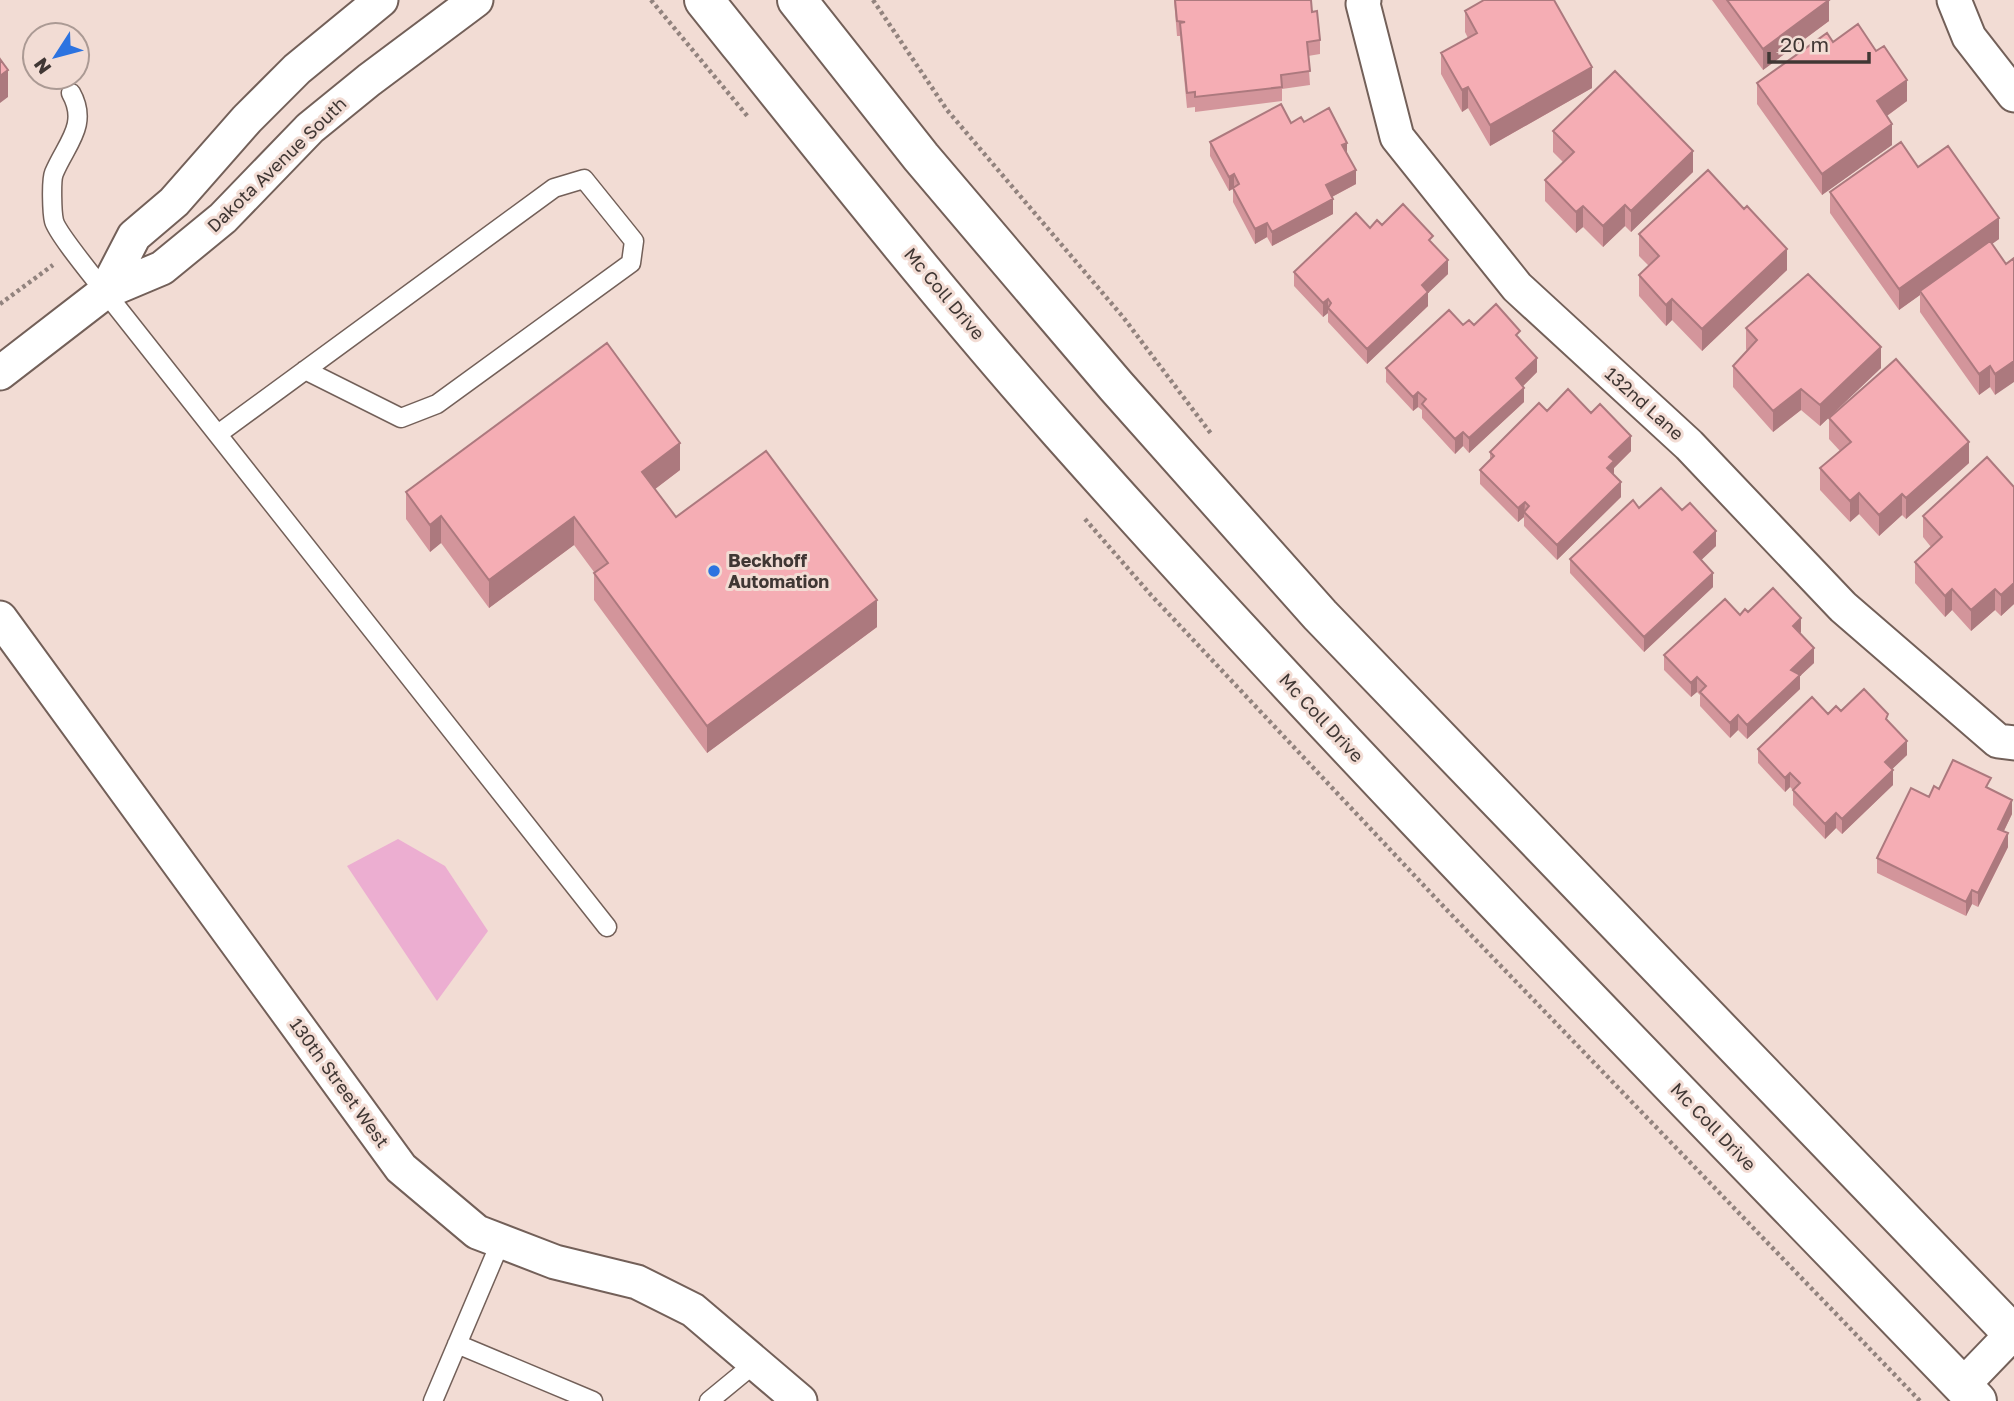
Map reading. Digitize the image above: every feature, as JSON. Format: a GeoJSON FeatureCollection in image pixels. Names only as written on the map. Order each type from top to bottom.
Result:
{"type":"FeatureCollection","features":[{"type":"Feature","properties":{"kind":"main road","name":"Mc Coll Drive"},"geometry":{"type":"LineString","coordinates":[[704,0],[961,316],[1060,431],[1230,619],[1375,775],[1969,1394]]}},
{"type":"Feature","properties":{"kind":"main road"},"geometry":{"type":"LineString","coordinates":[[797,0],[921,157],[1017,270],[1116,386],[1320,615],[2014,1334]]}},
{"type":"Feature","properties":{"kind":"street","name":"Dakota Avenue South"},"geometry":{"type":"LineString","coordinates":[[105,292],[134,236],[174,202],[247,119],[297,69],[382,0]]}},
{"type":"Feature","properties":{"kind":"street","name":"Dakota Avenue South"},"geometry":{"type":"LineString","coordinates":[[0,373],[105,292],[162,268],[223,218],[310,128],[379,72],[476,0]]}},
{"type":"Feature","properties":{"kind":"street","name":"132nd Lane"},"geometry":{"type":"LineString","coordinates":[[1364,0],[1397,137],[1517,287],[1689,445],[1843,607],[1998,741],[2014,743]]}},
{"type":"Feature","properties":{"kind":"street"},"geometry":{"type":"LineString","coordinates":[[1954,0],[1969,37],[2014,95]]}},
{"type":"Feature","properties":{"kind":"street","name":"130th Street West"},"geometry":{"type":"LineString","coordinates":[[0,618],[401,1167],[477,1232],[555,1262],[637,1283],[693,1310],[800,1401]]}},
{"type":"Feature","properties":{"kind":"street"},"geometry":{"type":"LineString","coordinates":[[1969,1394],[2014,1334]]}},
{"type":"Feature","properties":{"kind":"lane"},"geometry":{"type":"LineString","coordinates":[[71,93],[78,105],[79,117],[53,176],[54,222],[105,292],[607,927]]}},
{"type":"Feature","properties":{"kind":"lane"},"geometry":{"type":"LineString","coordinates":[[218,434],[305,370],[554,188],[584,179],[634,241],[631,263],[437,404],[401,418],[305,370]]}},
{"type":"Feature","properties":{"kind":"lane"},"geometry":{"type":"LineString","coordinates":[[433,1401],[501,1241]]}},
{"type":"Feature","properties":{"kind":"lane"},"geometry":{"type":"LineString","coordinates":[[457,1344],[593,1401]]}},
{"type":"Feature","properties":{"kind":"lane"},"geometry":{"type":"LineString","coordinates":[[709,1401],[754,1364]]}},
{"type":"Feature","properties":{"kind":"path"},"geometry":{"type":"LineString","coordinates":[[873,0],[947,110],[1123,317],[1214,438]]}},
{"type":"Feature","properties":{"kind":"shaded area"},"geometry":{"type":"Polygon","coordinates":[[[398,839],[445,866],[488,931],[437,1001],[347,866],[398,839]]]}},
{"type":"Feature","properties":{"kind":"building"},"geometry":{"type":"Polygon","coordinates":[[[1175,0],[1311,0],[1312,12],[1317,11],[1320,40],[1307,42],[1310,71],[1281,75],[1282,87],[1195,97],[1195,92],[1187,93],[1180,23],[1185,22],[1177,21],[1175,0]]]}},
{"type":"Feature","properties":{"kind":"building"},"geometry":{"type":"Polygon","coordinates":[[[1484,0],[1554,0],[1592,67],[1490,125],[1468,87],[1462,90],[1441,53],[1477,33],[1465,11],[1484,0]]]}},
{"type":"Feature","properties":{"kind":"building"},"geometry":{"type":"Polygon","coordinates":[[[1727,0],[1829,0],[1763,49],[1727,0]]]}},
{"type":"Feature","properties":{"kind":"building"},"geometry":{"type":"Polygon","coordinates":[[[1858,24],[1876,51],[1884,46],[1907,80],[1877,101],[1892,124],[1822,174],[1757,83],[1827,33],[1833,42],[1858,24]]]}},
{"type":"Feature","properties":{"kind":"building"},"geometry":{"type":"Polygon","coordinates":[[[0,59],[8,70],[0,76],[0,59]]]}},
{"type":"Feature","properties":{"kind":"building"},"geometry":{"type":"Polygon","coordinates":[[[1615,71],[1693,151],[1631,211],[1625,205],[1603,226],[1583,206],[1576,212],[1545,180],[1574,152],[1553,131],[1615,71]]]}},
{"type":"Feature","properties":{"kind":"building"},"geometry":{"type":"Polygon","coordinates":[[[1281,104],[1291,123],[1301,117],[1304,122],[1329,108],[1347,143],[1342,145],[1356,170],[1326,185],[1333,199],[1272,232],[1267,223],[1255,229],[1233,188],[1239,184],[1234,174],[1229,177],[1210,142],[1281,104]]]}},
{"type":"Feature","properties":{"kind":"building"},"geometry":{"type":"Polygon","coordinates":[[[1901,142],[1918,167],[1948,146],[1999,218],[1899,289],[1830,192],[1901,142]]]}},
{"type":"Feature","properties":{"kind":"building"},"geometry":{"type":"Polygon","coordinates":[[[1708,170],[1744,209],[1747,206],[1787,249],[1702,329],[1672,299],[1666,305],[1639,275],[1659,256],[1639,234],[1708,170]]]}},
{"type":"Feature","properties":{"kind":"building"},"geometry":{"type":"Polygon","coordinates":[[[1403,204],[1433,236],[1429,240],[1448,260],[1422,285],[1428,292],[1367,349],[1328,308],[1331,303],[1328,299],[1323,303],[1294,272],[1356,213],[1370,228],[1377,220],[1382,225],[1403,204]]]}},
{"type":"Feature","properties":{"kind":"building"},"geometry":{"type":"Polygon","coordinates":[[[1990,241],[2006,264],[2014,258],[2014,361],[1995,374],[1990,366],[1979,374],[1920,291],[1990,241]]]}},
{"type":"Feature","properties":{"kind":"building"},"geometry":{"type":"Polygon","coordinates":[[[1808,274],[1881,347],[1820,405],[1801,389],[1773,411],[1733,366],[1757,340],[1746,328],[1808,274]]]}},
{"type":"Feature","properties":{"kind":"building"},"geometry":{"type":"Polygon","coordinates":[[[1496,304],[1520,331],[1516,335],[1537,358],[1516,378],[1524,388],[1469,438],[1463,432],[1455,439],[1422,404],[1426,399],[1418,392],[1413,397],[1386,368],[1449,310],[1463,325],[1469,320],[1474,325],[1496,304]]]}},
{"type":"Feature","properties":{"kind":"building","name":"Beckhoff Automation"},"geometry":{"type":"Polygon","coordinates":[[[607,343],[680,443],[642,472],[676,517],[766,451],[877,600],[707,726],[594,573],[608,563],[574,517],[489,580],[441,516],[430,525],[406,492],[607,343]]]}},
{"type":"Feature","properties":{"kind":"building"},"geometry":{"type":"Polygon","coordinates":[[[1896,359],[1969,442],[1906,498],[1902,494],[1879,515],[1859,493],[1850,501],[1820,468],[1851,442],[1829,418],[1896,359]]]}},
{"type":"Feature","properties":{"kind":"building"},"geometry":{"type":"Polygon","coordinates":[[[1568,389],[1591,413],[1600,404],[1631,436],[1609,457],[1614,461],[1607,468],[1621,482],[1557,545],[1524,512],[1529,506],[1525,502],[1518,508],[1480,470],[1494,456],[1490,452],[1539,403],[1547,411],[1568,389]]]}},
{"type":"Feature","properties":{"kind":"building"},"geometry":{"type":"Polygon","coordinates":[[[1987,457],[2014,487],[2014,583],[2001,595],[1995,589],[1971,610],[1952,589],[1945,596],[1915,562],[1942,537],[1923,516],[1987,457]]]}},
{"type":"Feature","properties":{"kind":"building"},"geometry":{"type":"Polygon","coordinates":[[[1661,488],[1682,510],[1690,503],[1716,531],[1694,552],[1713,573],[1644,637],[1570,559],[1633,500],[1639,508],[1661,488]]]}},
{"type":"Feature","properties":{"kind":"building"},"geometry":{"type":"Polygon","coordinates":[[[1773,588],[1801,618],[1793,626],[1814,648],[1791,670],[1800,675],[1747,725],[1738,715],[1730,723],[1700,692],[1706,686],[1697,677],[1691,683],[1664,655],[1725,599],[1740,615],[1745,609],[1748,612],[1773,588]]]}},
{"type":"Feature","properties":{"kind":"building"},"geometry":{"type":"Polygon","coordinates":[[[1864,689],[1888,714],[1886,719],[1907,741],[1885,762],[1893,770],[1842,819],[1836,813],[1825,824],[1793,790],[1800,783],[1790,773],[1785,778],[1758,749],[1812,697],[1828,714],[1836,706],[1841,711],[1864,689]]]}},
{"type":"Feature","properties":{"kind":"building"},"geometry":{"type":"Polygon","coordinates":[[[1953,760],[1991,778],[1986,787],[2012,800],[1998,829],[2008,833],[1978,893],[1972,890],[1966,902],[1877,858],[1911,788],[1929,797],[1934,786],[1939,789],[1953,760]]]}},
{"type":"Feature","properties":{"kind":"place","name":"Beckhoff Automation"},"geometry":{"type":"Point","coordinates":[714,571]}}]}
